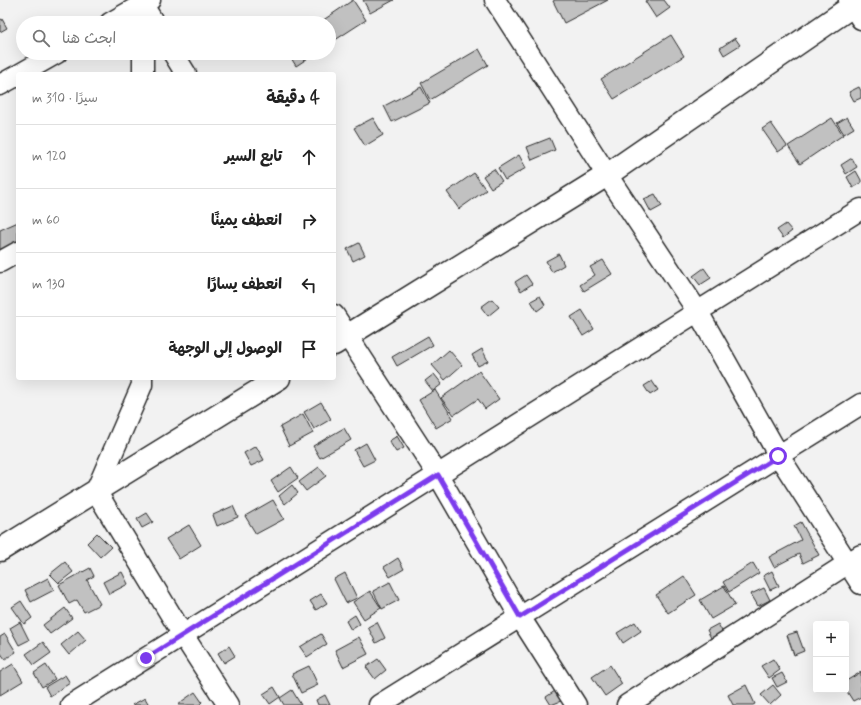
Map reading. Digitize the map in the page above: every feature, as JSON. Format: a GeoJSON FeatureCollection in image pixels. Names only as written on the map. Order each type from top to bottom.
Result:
{"type":"FeatureCollection","features":[{"type":"Feature","properties":{"kind":"street"},"geometry":{"type":"LineString","coordinates":[[495,0],[607,175],[698,312],[778,456],[854,559],[861,584]]}},
{"type":"Feature","properties":{"kind":"street"},"geometry":{"type":"LineString","coordinates":[[124,16],[144,6],[150,16]]}},
{"type":"Feature","properties":{"kind":"street"},"geometry":{"type":"LineString","coordinates":[[340,340],[607,175],[856,6]]}},
{"type":"Feature","properties":{"kind":"street"},"geometry":{"type":"LineString","coordinates":[[24,72],[45,60]]}},
{"type":"Feature","properties":{"kind":"street"},"geometry":{"type":"LineString","coordinates":[[143,60],[143,72]]}},
{"type":"Feature","properties":{"kind":"street"},"geometry":{"type":"LineString","coordinates":[[177,60],[185,72]]}},
{"type":"Feature","properties":{"kind":"street"},"geometry":{"type":"LineString","coordinates":[[0,85],[16,77]]}},
{"type":"Feature","properties":{"kind":"street"},"geometry":{"type":"LineString","coordinates":[[71,705],[861,209]]}},
{"type":"Feature","properties":{"kind":"street"},"geometry":{"type":"LineString","coordinates":[[0,262],[16,253]]}},
{"type":"Feature","properties":{"kind":"street"},"geometry":{"type":"LineString","coordinates":[[336,323],[340,340],[438,475],[520,617],[576,705]]}},
{"type":"Feature","properties":{"kind":"street"},"geometry":{"type":"LineString","coordinates":[[96,491],[142,385],[142,380]]}},
{"type":"Feature","properties":{"kind":"street"},"geometry":{"type":"LineString","coordinates":[[0,550],[275,380]]}},
{"type":"Feature","properties":{"kind":"street"},"geometry":{"type":"LineString","coordinates":[[379,705],[861,404]]}},
{"type":"Feature","properties":{"kind":"street"},"geometry":{"type":"LineString","coordinates":[[96,491],[183,635],[228,705]]}},
{"type":"Feature","properties":{"kind":"street"},"geometry":{"type":"LineString","coordinates":[[627,705],[854,559]]}},
{"type":"Feature","properties":{"kind":"building"},"geometry":{"type":"Polygon","coordinates":[[[353,0],[366,20],[336,39],[336,16],[329,16],[353,0]]]}},
{"type":"Feature","properties":{"kind":"building"},"geometry":{"type":"Polygon","coordinates":[[[363,0],[394,0],[370,13],[363,0]]]}},
{"type":"Feature","properties":{"kind":"building"},"geometry":{"type":"Polygon","coordinates":[[[608,0],[564,23],[553,1],[608,0]]]}},
{"type":"Feature","properties":{"kind":"building"},"geometry":{"type":"Polygon","coordinates":[[[664,0],[670,8],[656,18],[645,1],[664,0]]]}},
{"type":"Feature","properties":{"kind":"building"},"geometry":{"type":"Polygon","coordinates":[[[2,19],[7,28],[0,32],[0,20],[2,19]]]}},
{"type":"Feature","properties":{"kind":"building"},"geometry":{"type":"Polygon","coordinates":[[[671,35],[684,56],[614,99],[601,79],[671,35]]]}},
{"type":"Feature","properties":{"kind":"building"},"geometry":{"type":"Polygon","coordinates":[[[735,38],[740,45],[724,55],[720,48],[735,38]]]}},
{"type":"Feature","properties":{"kind":"building"},"geometry":{"type":"Polygon","coordinates":[[[479,49],[488,65],[430,100],[421,83],[479,49]]]}},
{"type":"Feature","properties":{"kind":"building"},"geometry":{"type":"Polygon","coordinates":[[[292,60],[305,60],[296,66],[292,60]]]}},
{"type":"Feature","properties":{"kind":"building"},"geometry":{"type":"Polygon","coordinates":[[[421,87],[430,103],[392,122],[384,106],[421,87]]]}},
{"type":"Feature","properties":{"kind":"building"},"geometry":{"type":"Polygon","coordinates":[[[859,87],[861,91],[861,98],[854,101],[849,92],[859,87]]]}},
{"type":"Feature","properties":{"kind":"building"},"geometry":{"type":"Polygon","coordinates":[[[847,117],[854,128],[844,134],[837,123],[847,117]]]}},
{"type":"Feature","properties":{"kind":"building"},"geometry":{"type":"Polygon","coordinates":[[[373,118],[383,135],[365,146],[354,128],[373,118]]]}},
{"type":"Feature","properties":{"kind":"building"},"geometry":{"type":"Polygon","coordinates":[[[832,118],[843,135],[800,164],[788,146],[832,118]]]}},
{"type":"Feature","properties":{"kind":"building"},"geometry":{"type":"Polygon","coordinates":[[[771,123],[787,146],[778,152],[762,129],[771,123]]]}},
{"type":"Feature","properties":{"kind":"building"},"geometry":{"type":"Polygon","coordinates":[[[550,138],[555,150],[532,160],[527,147],[550,138]]]}},
{"type":"Feature","properties":{"kind":"building"},"geometry":{"type":"Polygon","coordinates":[[[519,155],[526,168],[505,180],[498,168],[519,155]]]}},
{"type":"Feature","properties":{"kind":"building"},"geometry":{"type":"Polygon","coordinates":[[[852,158],[857,167],[846,174],[841,165],[852,158]]]}},
{"type":"Feature","properties":{"kind":"building"},"geometry":{"type":"Polygon","coordinates":[[[494,169],[502,181],[491,188],[483,176],[494,169]]]}},
{"type":"Feature","properties":{"kind":"building"},"geometry":{"type":"Polygon","coordinates":[[[856,171],[861,183],[853,188],[847,177],[856,171]]]}},
{"type":"Feature","properties":{"kind":"building"},"geometry":{"type":"Polygon","coordinates":[[[474,173],[486,190],[459,209],[447,192],[474,173]]]}},
{"type":"Feature","properties":{"kind":"building"},"geometry":{"type":"Polygon","coordinates":[[[655,194],[662,206],[651,212],[644,199],[655,194]]]}},
{"type":"Feature","properties":{"kind":"building"},"geometry":{"type":"Polygon","coordinates":[[[16,223],[16,246],[0,254],[0,230],[16,223]]]}},
{"type":"Feature","properties":{"kind":"building"},"geometry":{"type":"Polygon","coordinates":[[[786,224],[792,231],[783,238],[777,230],[786,224]]]}},
{"type":"Feature","properties":{"kind":"building"},"geometry":{"type":"Polygon","coordinates":[[[359,243],[365,255],[353,261],[347,249],[359,243]]]}},
{"type":"Feature","properties":{"kind":"building"},"geometry":{"type":"Polygon","coordinates":[[[559,254],[564,265],[552,272],[546,261],[559,254]]]}},
{"type":"Feature","properties":{"kind":"building"},"geometry":{"type":"Polygon","coordinates":[[[603,260],[612,274],[584,291],[580,285],[595,275],[590,267],[603,260]]]}},
{"type":"Feature","properties":{"kind":"building"},"geometry":{"type":"Polygon","coordinates":[[[704,268],[711,278],[700,285],[693,276],[704,268]]]}},
{"type":"Feature","properties":{"kind":"building"},"geometry":{"type":"Polygon","coordinates":[[[526,275],[532,284],[521,291],[515,282],[526,275]]]}},
{"type":"Feature","properties":{"kind":"building"},"geometry":{"type":"Polygon","coordinates":[[[540,296],[545,305],[537,311],[531,301],[540,296]]]}},
{"type":"Feature","properties":{"kind":"building"},"geometry":{"type":"Polygon","coordinates":[[[492,299],[499,307],[488,316],[481,307],[492,299]]]}},
{"type":"Feature","properties":{"kind":"building"},"geometry":{"type":"Polygon","coordinates":[[[582,310],[594,329],[583,336],[571,317],[582,310]]]}},
{"type":"Feature","properties":{"kind":"building"},"geometry":{"type":"Polygon","coordinates":[[[428,336],[433,345],[397,366],[392,357],[428,336]]]}},
{"type":"Feature","properties":{"kind":"building"},"geometry":{"type":"Polygon","coordinates":[[[482,349],[488,361],[478,366],[472,355],[482,349]]]}},
{"type":"Feature","properties":{"kind":"building"},"geometry":{"type":"Polygon","coordinates":[[[449,350],[462,365],[445,380],[432,365],[449,350]]]}},
{"type":"Feature","properties":{"kind":"building"},"geometry":{"type":"Polygon","coordinates":[[[479,371],[499,399],[485,409],[478,399],[454,415],[441,398],[479,371]]]}},
{"type":"Feature","properties":{"kind":"building"},"geometry":{"type":"Polygon","coordinates":[[[434,374],[442,384],[433,391],[425,381],[434,374]]]}},
{"type":"Feature","properties":{"kind":"building"},"geometry":{"type":"Polygon","coordinates":[[[652,381],[658,390],[650,395],[644,386],[652,381]]]}},
{"type":"Feature","properties":{"kind":"building"},"geometry":{"type":"Polygon","coordinates":[[[435,390],[453,418],[436,428],[419,400],[435,390]]]}},
{"type":"Feature","properties":{"kind":"building"},"geometry":{"type":"Polygon","coordinates":[[[321,402],[331,419],[314,429],[304,412],[321,402]]]}},
{"type":"Feature","properties":{"kind":"building"},"geometry":{"type":"Polygon","coordinates":[[[303,414],[313,433],[289,446],[280,427],[303,414]]]}},
{"type":"Feature","properties":{"kind":"building"},"geometry":{"type":"Polygon","coordinates":[[[344,428],[351,440],[320,458],[313,446],[344,428]]]}},
{"type":"Feature","properties":{"kind":"building"},"geometry":{"type":"Polygon","coordinates":[[[397,436],[404,448],[396,452],[389,441],[397,436]]]}},
{"type":"Feature","properties":{"kind":"building"},"geometry":{"type":"Polygon","coordinates":[[[366,443],[375,460],[363,466],[354,450],[366,443]]]}},
{"type":"Feature","properties":{"kind":"building"},"geometry":{"type":"Polygon","coordinates":[[[256,446],[264,460],[251,466],[244,453],[256,446]]]}},
{"type":"Feature","properties":{"kind":"building"},"geometry":{"type":"Polygon","coordinates":[[[291,467],[298,478],[278,492],[271,481],[291,467]]]}},
{"type":"Feature","properties":{"kind":"building"},"geometry":{"type":"Polygon","coordinates":[[[319,467],[326,476],[306,491],[299,482],[319,467]]]}},
{"type":"Feature","properties":{"kind":"building"},"geometry":{"type":"Polygon","coordinates":[[[292,485],[298,493],[285,504],[279,496],[292,485]]]}},
{"type":"Feature","properties":{"kind":"building"},"geometry":{"type":"Polygon","coordinates":[[[273,500],[284,519],[256,534],[245,516],[273,500]]]}},
{"type":"Feature","properties":{"kind":"building"},"geometry":{"type":"Polygon","coordinates":[[[233,506],[238,517],[217,526],[213,515],[233,506]]]}},
{"type":"Feature","properties":{"kind":"building"},"geometry":{"type":"Polygon","coordinates":[[[147,513],[153,522],[142,528],[137,519],[147,513]]]}},
{"type":"Feature","properties":{"kind":"building"},"geometry":{"type":"Polygon","coordinates":[[[801,522],[819,555],[803,563],[799,554],[774,567],[769,557],[801,540],[794,526],[801,522]]]}},
{"type":"Feature","properties":{"kind":"building"},"geometry":{"type":"Polygon","coordinates":[[[189,525],[201,545],[179,559],[166,539],[189,525]]]}},
{"type":"Feature","properties":{"kind":"building"},"geometry":{"type":"Polygon","coordinates":[[[97,533],[111,547],[100,557],[87,543],[97,533]]]}},
{"type":"Feature","properties":{"kind":"building"},"geometry":{"type":"Polygon","coordinates":[[[398,558],[404,569],[390,577],[384,567],[398,558]]]}},
{"type":"Feature","properties":{"kind":"building"},"geometry":{"type":"Polygon","coordinates":[[[65,562],[73,572],[59,583],[50,574],[65,562]]]}},
{"type":"Feature","properties":{"kind":"building"},"geometry":{"type":"Polygon","coordinates":[[[753,563],[759,573],[729,592],[723,582],[753,563]]]}},
{"type":"Feature","properties":{"kind":"building"},"geometry":{"type":"Polygon","coordinates":[[[90,568],[94,576],[87,580],[100,604],[84,612],[77,600],[69,604],[59,585],[90,568]]]}},
{"type":"Feature","properties":{"kind":"building"},"geometry":{"type":"Polygon","coordinates":[[[772,571],[779,586],[770,590],[763,576],[772,571]]]}},
{"type":"Feature","properties":{"kind":"building"},"geometry":{"type":"Polygon","coordinates":[[[122,572],[128,584],[109,594],[103,582],[122,572]]]}},
{"type":"Feature","properties":{"kind":"building"},"geometry":{"type":"Polygon","coordinates":[[[345,573],[357,598],[346,603],[334,579],[345,573]]]}},
{"type":"Feature","properties":{"kind":"building"},"geometry":{"type":"Polygon","coordinates":[[[684,576],[696,595],[668,613],[656,595],[684,576]]]}},
{"type":"Feature","properties":{"kind":"building"},"geometry":{"type":"Polygon","coordinates":[[[48,578],[54,590],[31,602],[25,590],[48,578]]]}},
{"type":"Feature","properties":{"kind":"building"},"geometry":{"type":"Polygon","coordinates":[[[390,582],[399,600],[382,609],[373,591],[390,582]]]}},
{"type":"Feature","properties":{"kind":"building"},"geometry":{"type":"Polygon","coordinates":[[[724,586],[735,605],[711,619],[700,600],[724,586]]]}},
{"type":"Feature","properties":{"kind":"building"},"geometry":{"type":"Polygon","coordinates":[[[764,588],[770,600],[758,606],[751,594],[764,588]]]}},
{"type":"Feature","properties":{"kind":"building"},"geometry":{"type":"Polygon","coordinates":[[[370,591],[381,608],[364,619],[353,602],[370,591]]]}},
{"type":"Feature","properties":{"kind":"building"},"geometry":{"type":"Polygon","coordinates":[[[321,594],[327,603],[316,610],[310,601],[321,594]]]}},
{"type":"Feature","properties":{"kind":"building"},"geometry":{"type":"Polygon","coordinates":[[[21,601],[32,618],[24,624],[12,607],[21,601]]]}},
{"type":"Feature","properties":{"kind":"building"},"geometry":{"type":"Polygon","coordinates":[[[65,608],[72,618],[50,634],[43,625],[65,608]]]}},
{"type":"Feature","properties":{"kind":"building"},"geometry":{"type":"Polygon","coordinates":[[[355,615],[360,624],[351,630],[346,621],[355,615]]]}},
{"type":"Feature","properties":{"kind":"building"},"geometry":{"type":"Polygon","coordinates":[[[20,622],[29,640],[19,645],[10,628],[20,622]]]}},
{"type":"Feature","properties":{"kind":"building"},"geometry":{"type":"Polygon","coordinates":[[[377,622],[385,638],[376,643],[368,627],[377,622]]]}},
{"type":"Feature","properties":{"kind":"building"},"geometry":{"type":"Polygon","coordinates":[[[635,622],[641,631],[623,643],[617,633],[635,622]]]}},
{"type":"Feature","properties":{"kind":"building"},"geometry":{"type":"Polygon","coordinates":[[[718,624],[727,640],[715,646],[707,630],[718,624]]]}},
{"type":"Feature","properties":{"kind":"building"},"geometry":{"type":"Polygon","coordinates":[[[78,631],[86,640],[69,655],[61,645],[78,631]]]}},
{"type":"Feature","properties":{"kind":"building"},"geometry":{"type":"Polygon","coordinates":[[[797,632],[804,651],[794,655],[787,635],[797,632]]]}},
{"type":"Feature","properties":{"kind":"building"},"geometry":{"type":"Polygon","coordinates":[[[5,634],[16,652],[5,659],[0,652],[0,637],[5,634]]]}},
{"type":"Feature","properties":{"kind":"building"},"geometry":{"type":"Polygon","coordinates":[[[321,634],[327,644],[307,657],[300,647],[321,634]]]}},
{"type":"Feature","properties":{"kind":"building"},"geometry":{"type":"Polygon","coordinates":[[[359,637],[368,654],[343,667],[335,650],[359,637]]]}},
{"type":"Feature","properties":{"kind":"building"},"geometry":{"type":"Polygon","coordinates":[[[43,642],[51,653],[34,665],[26,654],[43,642]]]}},
{"type":"Feature","properties":{"kind":"building"},"geometry":{"type":"Polygon","coordinates":[[[229,646],[235,656],[224,663],[218,653],[229,646]]]}},
{"type":"Feature","properties":{"kind":"building"},"geometry":{"type":"Polygon","coordinates":[[[378,659],[386,670],[375,679],[366,667],[378,659]]]}},
{"type":"Feature","properties":{"kind":"building"},"geometry":{"type":"Polygon","coordinates":[[[773,659],[780,670],[769,678],[761,666],[773,659]]]}},
{"type":"Feature","properties":{"kind":"building"},"geometry":{"type":"Polygon","coordinates":[[[13,664],[23,681],[0,695],[0,672],[13,664]]]}},
{"type":"Feature","properties":{"kind":"building"},"geometry":{"type":"Polygon","coordinates":[[[46,665],[55,679],[42,687],[34,673],[46,665]]]}},
{"type":"Feature","properties":{"kind":"building"},"geometry":{"type":"Polygon","coordinates":[[[610,665],[622,684],[605,696],[592,677],[610,665]]]}},
{"type":"Feature","properties":{"kind":"building"},"geometry":{"type":"Polygon","coordinates":[[[309,666],[318,685],[301,693],[292,674],[309,666]]]}},
{"type":"Feature","properties":{"kind":"building"},"geometry":{"type":"Polygon","coordinates":[[[861,672],[861,697],[853,701],[848,693],[849,679],[861,672]]]}},
{"type":"Feature","properties":{"kind":"building"},"geometry":{"type":"Polygon","coordinates":[[[782,673],[787,682],[777,687],[772,678],[782,673]]]}},
{"type":"Feature","properties":{"kind":"building"},"geometry":{"type":"Polygon","coordinates":[[[65,675],[70,683],[50,696],[45,687],[65,675]]]}},
{"type":"Feature","properties":{"kind":"building"},"geometry":{"type":"Polygon","coordinates":[[[746,685],[755,704],[733,705],[728,695],[746,685]]]}},
{"type":"Feature","properties":{"kind":"building"},"geometry":{"type":"Polygon","coordinates":[[[773,685],[781,695],[770,705],[761,695],[773,685]]]}},
{"type":"Feature","properties":{"kind":"building"},"geometry":{"type":"Polygon","coordinates":[[[274,687],[280,697],[270,704],[263,694],[274,687]]]}},
{"type":"Feature","properties":{"kind":"building"},"geometry":{"type":"Polygon","coordinates":[[[292,690],[301,705],[284,705],[280,698],[292,690]]]}},
{"type":"Feature","properties":{"kind":"building"},"geometry":{"type":"Polygon","coordinates":[[[555,691],[561,701],[551,705],[546,697],[555,691]]]}},
{"type":"Feature","properties":{"kind":"building"},"geometry":{"type":"Polygon","coordinates":[[[195,692],[202,702],[199,705],[178,705],[178,704],[195,692]]]}},
{"type":"Feature","properties":{"kind":"building"},"geometry":{"type":"Polygon","coordinates":[[[325,695],[330,705],[318,705],[316,700],[325,695]]]}},
{"type":"Feature","properties":{"kind":"building"},"geometry":{"type":"Polygon","coordinates":[[[145,698],[149,705],[132,705],[145,698]]]}},
{"type":"Feature","properties":{"kind":"route"},"geometry":{"type":"LineString","coordinates":[[146,658],[438,475],[520,617],[778,456]]}}]}
